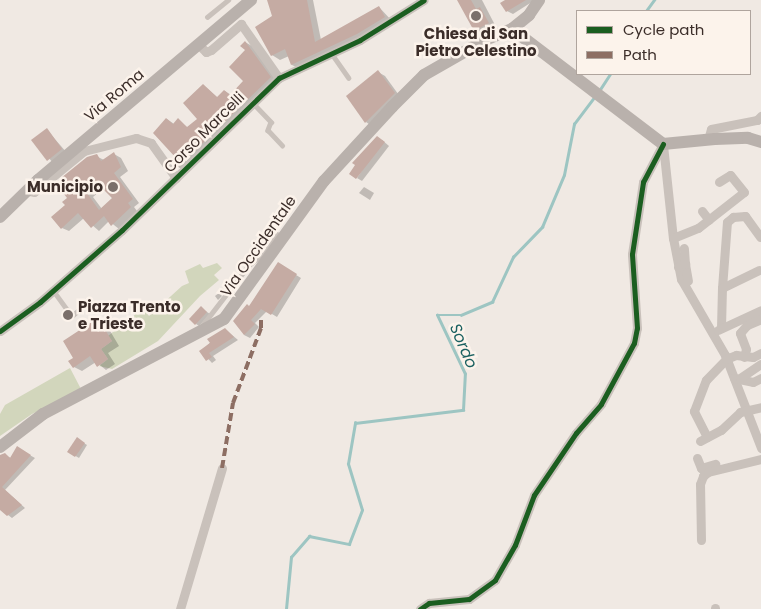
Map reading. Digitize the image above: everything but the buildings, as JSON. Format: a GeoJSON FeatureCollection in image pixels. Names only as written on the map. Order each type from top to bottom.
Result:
{"type":"FeatureCollection","features":[{"type":"Feature","properties":{"kind":"main road","name":"Via Roma"},"geometry":{"type":"LineString","coordinates":[[0,217],[28,190],[251,0]]}},
{"type":"Feature","properties":{"kind":"main road","name":"Via Occidentale"},"geometry":{"type":"LineString","coordinates":[[0,446],[43,414],[224,319],[324,181],[424,75],[485,40],[516,32],[539,0]]}},
{"type":"Feature","properties":{"kind":"main road"},"geometry":{"type":"LineString","coordinates":[[516,32],[663,144],[748,138],[761,142]]}},
{"type":"Feature","properties":{"kind":"street","name":"Corso Marcelli"},"geometry":{"type":"LineString","coordinates":[[0,331],[53,290],[213,144],[252,101],[279,78],[332,54],[424,0]]}},
{"type":"Feature","properties":{"kind":"street"},"geometry":{"type":"LineString","coordinates":[[199,45],[206,52],[211,50],[241,24],[279,78]]}},
{"type":"Feature","properties":{"kind":"street"},"geometry":{"type":"LineString","coordinates":[[708,140],[711,129],[757,120],[761,116]]}},
{"type":"Feature","properties":{"kind":"street"},"geometry":{"type":"LineString","coordinates":[[28,190],[34,192],[84,151],[136,138],[150,143],[176,178]]}},
{"type":"Feature","properties":{"kind":"street"},"geometry":{"type":"LineString","coordinates":[[663,144],[672,238],[688,282]]}},
{"type":"Feature","properties":{"kind":"street"},"geometry":{"type":"LineString","coordinates":[[420,609],[429,603],[469,599],[495,580],[515,545],[534,495],[576,432],[601,404],[634,343],[637,328],[632,254],[643,182],[663,144]]}},
{"type":"Feature","properties":{"kind":"street"},"geometry":{"type":"LineString","coordinates":[[672,238],[687,235],[744,192],[730,175],[719,182]]}},
{"type":"Feature","properties":{"kind":"street"},"geometry":{"type":"LineString","coordinates":[[702,211],[708,220]]}},
{"type":"Feature","properties":{"kind":"street"},"geometry":{"type":"LineString","coordinates":[[721,328],[727,222],[733,217],[746,216],[760,237]]}},
{"type":"Feature","properties":{"kind":"street"},"geometry":{"type":"LineString","coordinates":[[684,248],[681,265],[688,295],[737,378],[761,445],[701,468],[697,458]]}},
{"type":"Feature","properties":{"kind":"street"},"geometry":{"type":"LineString","coordinates":[[722,288],[759,270]]}},
{"type":"Feature","properties":{"kind":"street"},"geometry":{"type":"LineString","coordinates":[[712,335],[721,328],[761,310]]}},
{"type":"Feature","properties":{"kind":"street"},"geometry":{"type":"LineString","coordinates":[[744,357],[746,349],[740,333],[747,325],[761,319]]}},
{"type":"Feature","properties":{"kind":"street"},"geometry":{"type":"LineString","coordinates":[[761,353],[744,357],[736,355],[726,360],[706,380],[695,406],[704,439],[748,410],[761,406]]}},
{"type":"Feature","properties":{"kind":"street"},"geometry":{"type":"LineString","coordinates":[[737,378],[761,364]]}},
{"type":"Feature","properties":{"kind":"street"},"geometry":{"type":"LineString","coordinates":[[737,378],[753,382],[761,378]]}},
{"type":"Feature","properties":{"kind":"street"},"geometry":{"type":"LineString","coordinates":[[701,540],[700,484],[703,476],[708,472],[761,459]]}},
{"type":"Feature","properties":{"kind":"street"},"geometry":{"type":"LineString","coordinates":[[180,609],[222,468]]}},
{"type":"Feature","properties":{"kind":"lane"},"geometry":{"type":"LineString","coordinates":[[207,17],[228,0]]}},
{"type":"Feature","properties":{"kind":"lane"},"geometry":{"type":"LineString","coordinates":[[332,54],[349,78]]}},
{"type":"Feature","properties":{"kind":"lane"},"geometry":{"type":"LineString","coordinates":[[252,101],[271,122],[268,130],[282,144]]}},
{"type":"Feature","properties":{"kind":"lane"},"geometry":{"type":"LineString","coordinates":[[198,334],[205,320],[227,297],[249,266],[263,254],[279,232]]}},
{"type":"Feature","properties":{"kind":"lane"},"geometry":{"type":"LineString","coordinates":[[259,273],[263,254]]}},
{"type":"Feature","properties":{"kind":"lane"},"geometry":{"type":"LineString","coordinates":[[53,290],[72,316],[81,308]]}},
{"type":"Feature","properties":{"kind":"green space"},"geometry":{"type":"Polygon","coordinates":[[[217,263],[222,268],[214,275],[219,280],[200,296],[158,341],[112,369],[99,366],[108,359],[101,349],[112,341],[108,336],[143,308],[149,316],[182,286],[189,283],[185,271],[200,264],[203,268],[217,263]]]}},
{"type":"Feature","properties":{"kind":"green space"},"geometry":{"type":"Polygon","coordinates":[[[70,368],[81,389],[32,414],[0,436],[0,414],[5,405],[70,368]]]}},
{"type":"Feature","properties":{"kind":"waterway","name":"Sordo"},"geometry":{"type":"LineString","coordinates":[[647,10],[654,0]]}},
{"type":"Feature","properties":{"kind":"waterway","name":"Sordo"},"geometry":{"type":"LineString","coordinates":[[599,91],[609,75]]}},
{"type":"Feature","properties":{"kind":"waterway","name":"Sordo"},"geometry":{"type":"LineString","coordinates":[[286,609],[291,557],[309,536],[349,544],[362,510],[348,464],[355,423],[463,410],[465,374],[437,315],[461,315],[492,302],[513,257],[542,227],[564,175],[574,124],[594,97]]}},
{"type":"Feature","properties":{"kind":"marked path"},"geometry":{"type":"LineString","coordinates":[[222,468],[233,403],[261,328],[261,317]]}},
{"type":"Feature","properties":{"kind":"cycle path"},"geometry":{"type":"LineString","coordinates":[[0,331],[40,302],[122,230],[279,78],[360,40],[424,0]]}},
{"type":"Feature","properties":{"kind":"cycle path"},"geometry":{"type":"LineString","coordinates":[[420,609],[429,603],[469,599],[495,580],[515,545],[534,495],[576,433],[601,404],[634,343],[637,328],[632,254],[643,182],[663,144]]}},
{"type":"Feature","properties":{"kind":"place","name":"Chiesa di San Pietro Celestino"},"geometry":{"type":"Point","coordinates":[476,16]}},
{"type":"Feature","properties":{"kind":"place","name":"Municipio"},"geometry":{"type":"Point","coordinates":[113,187]}},
{"type":"Feature","properties":{"kind":"place","name":"Piazza Trento e Trieste"},"geometry":{"type":"Point","coordinates":[68,315]}}]}
